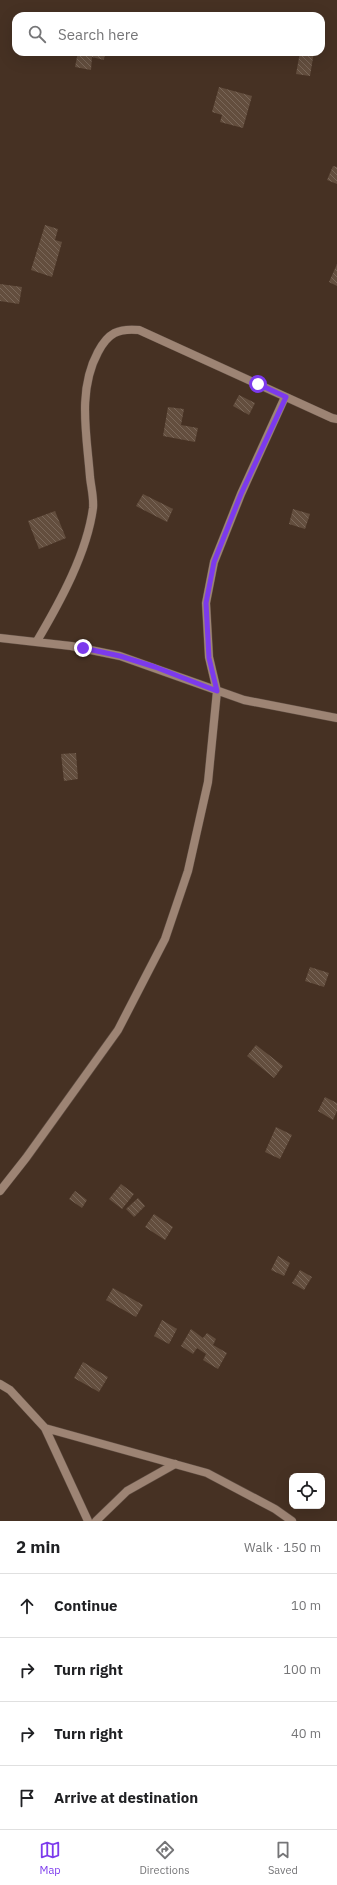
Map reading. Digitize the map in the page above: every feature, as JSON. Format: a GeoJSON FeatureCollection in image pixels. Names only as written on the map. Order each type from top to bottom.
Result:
{"type":"FeatureCollection","features":[{"type":"Feature","properties":{"kind":"street"},"geometry":{"type":"LineString","coordinates":[[37,641],[55,611],[82,549],[93,507],[84,411],[86,382],[92,364],[101,346],[112,334],[125,329],[139,330],[337,419]]}},
{"type":"Feature","properties":{"kind":"street"},"geometry":{"type":"LineString","coordinates":[[0,1191],[26,1158],[118,1030],[165,939],[188,871],[208,782],[217,691],[209,658],[206,603],[214,562],[241,494],[286,397]]}},
{"type":"Feature","properties":{"kind":"street"},"geometry":{"type":"LineString","coordinates":[[0,638],[71,646],[120,656],[155,667],[244,700],[337,718]]}},
{"type":"Feature","properties":{"kind":"street"},"geometry":{"type":"LineString","coordinates":[[0,1384],[10,1390],[45,1428],[88,1521]]}},
{"type":"Feature","properties":{"kind":"street"},"geometry":{"type":"LineString","coordinates":[[45,1428],[207,1473],[275,1509],[292,1521]]}},
{"type":"Feature","properties":{"kind":"street"},"geometry":{"type":"LineString","coordinates":[[96,1521],[127,1491],[175,1464]]}},
{"type":"Feature","properties":{"kind":"building"},"geometry":{"type":"Polygon","coordinates":[[[77,56],[104,56],[104,60],[92,57],[91,70],[75,67],[77,56]]]}},
{"type":"Feature","properties":{"kind":"building"},"geometry":{"type":"Polygon","coordinates":[[[299,56],[313,56],[310,76],[296,74],[299,56]]]}},
{"type":"Feature","properties":{"kind":"building"},"geometry":{"type":"Polygon","coordinates":[[[219,87],[252,96],[243,128],[220,122],[222,115],[212,112],[219,87]]]}},
{"type":"Feature","properties":{"kind":"building"},"geometry":{"type":"Polygon","coordinates":[[[333,166],[337,167],[337,184],[327,180],[333,166]]]}},
{"type":"Feature","properties":{"kind":"building"},"geometry":{"type":"Polygon","coordinates":[[[45,225],[58,229],[55,240],[62,242],[52,277],[31,270],[45,225]]]}},
{"type":"Feature","properties":{"kind":"building"},"geometry":{"type":"Polygon","coordinates":[[[337,264],[337,286],[329,282],[337,264]]]}},
{"type":"Feature","properties":{"kind":"building"},"geometry":{"type":"Polygon","coordinates":[[[0,284],[22,287],[19,304],[0,301],[0,284]]]}},
{"type":"Feature","properties":{"kind":"building"},"geometry":{"type":"Polygon","coordinates":[[[239,395],[255,403],[249,415],[233,406],[239,395]]]}},
{"type":"Feature","properties":{"kind":"building"},"geometry":{"type":"Polygon","coordinates":[[[168,407],[184,409],[181,425],[198,428],[195,442],[163,436],[168,407]]]}},
{"type":"Feature","properties":{"kind":"building"},"geometry":{"type":"Polygon","coordinates":[[[143,494],[173,509],[167,522],[136,506],[143,494]]]}},
{"type":"Feature","properties":{"kind":"building"},"geometry":{"type":"Polygon","coordinates":[[[293,509],[310,514],[305,529],[289,524],[293,509]]]}},
{"type":"Feature","properties":{"kind":"building"},"geometry":{"type":"Polygon","coordinates":[[[55,511],[66,538],[39,549],[28,521],[55,511]]]}},
{"type":"Feature","properties":{"kind":"building"},"geometry":{"type":"Polygon","coordinates":[[[76,753],[78,779],[64,781],[61,754],[76,753]]]}},
{"type":"Feature","properties":{"kind":"building"},"geometry":{"type":"Polygon","coordinates":[[[310,967],[329,973],[324,987],[305,981],[310,967]]]}},
{"type":"Feature","properties":{"kind":"building"},"geometry":{"type":"Polygon","coordinates":[[[256,1045],[283,1066],[274,1078],[247,1056],[256,1045]]]}},
{"type":"Feature","properties":{"kind":"building"},"geometry":{"type":"Polygon","coordinates":[[[325,1097],[337,1103],[337,1111],[333,1120],[318,1111],[325,1097]]]}},
{"type":"Feature","properties":{"kind":"building"},"geometry":{"type":"Polygon","coordinates":[[[276,1127],[292,1135],[280,1159],[265,1152],[276,1127]]]}},
{"type":"Feature","properties":{"kind":"building"},"geometry":{"type":"Polygon","coordinates":[[[121,1184],[134,1194],[122,1209],[109,1199],[121,1184]]]}},
{"type":"Feature","properties":{"kind":"building"},"geometry":{"type":"Polygon","coordinates":[[[75,1191],[87,1200],[82,1208],[69,1199],[75,1191]]]}},
{"type":"Feature","properties":{"kind":"building"},"geometry":{"type":"Polygon","coordinates":[[[138,1198],[145,1206],[134,1217],[126,1209],[138,1198]]]}},
{"type":"Feature","properties":{"kind":"building"},"geometry":{"type":"Polygon","coordinates":[[[154,1214],[173,1227],[165,1240],[145,1227],[154,1214]]]}},
{"type":"Feature","properties":{"kind":"building"},"geometry":{"type":"Polygon","coordinates":[[[278,1256],[290,1263],[284,1276],[271,1270],[278,1256]]]}},
{"type":"Feature","properties":{"kind":"building"},"geometry":{"type":"Polygon","coordinates":[[[300,1270],[312,1277],[304,1290],[292,1283],[300,1270]]]}},
{"type":"Feature","properties":{"kind":"building"},"geometry":{"type":"Polygon","coordinates":[[[113,1288],[143,1305],[136,1317],[106,1300],[113,1288]]]}},
{"type":"Feature","properties":{"kind":"building"},"geometry":{"type":"Polygon","coordinates":[[[162,1320],[177,1329],[169,1344],[154,1336],[162,1320]]]}},
{"type":"Feature","properties":{"kind":"building"},"geometry":{"type":"Polygon","coordinates":[[[191,1329],[203,1338],[207,1333],[216,1339],[213,1345],[227,1353],[218,1369],[203,1360],[206,1354],[197,1348],[193,1354],[181,1346],[191,1329]]]}},
{"type":"Feature","properties":{"kind":"building"},"geometry":{"type":"Polygon","coordinates":[[[83,1362],[108,1377],[99,1392],[74,1378],[83,1362]]]}},
{"type":"Feature","properties":{"kind":"route"},"geometry":{"type":"LineString","coordinates":[[83,648],[120,656],[155,667],[217,691],[209,658],[206,603],[214,562],[241,494],[286,397],[258,384]]}}]}
